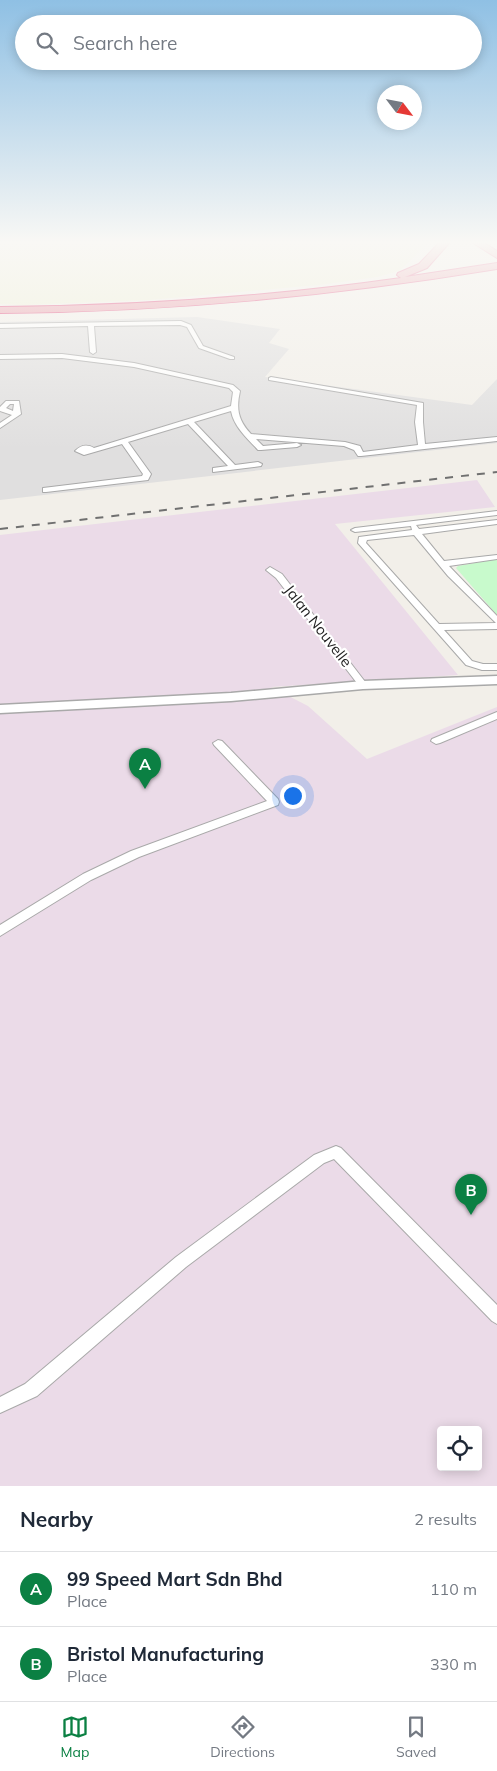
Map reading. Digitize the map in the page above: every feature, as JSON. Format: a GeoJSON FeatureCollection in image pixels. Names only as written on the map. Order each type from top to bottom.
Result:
{"type":"FeatureCollection","features":[{"type":"Feature","properties":{"kind":"highway"},"geometry":{"type":"LineString","coordinates":[[0,314],[106,313],[147,310]]}},
{"type":"Feature","properties":{"kind":"street"},"geometry":{"type":"LineString","coordinates":[[0,326],[186,324],[201,347],[232,358]]}},
{"type":"Feature","properties":{"kind":"street"},"geometry":{"type":"LineString","coordinates":[[91,326],[93,352]]}},
{"type":"Feature","properties":{"kind":"street"},"geometry":{"type":"LineString","coordinates":[[0,357],[62,356],[134,365],[236,388],[232,408],[238,421],[262,448],[313,443],[345,444],[347,452],[361,454],[497,439]]}},
{"type":"Feature","properties":{"kind":"street"},"geometry":{"type":"LineString","coordinates":[[271,379],[421,404],[419,422],[422,447]]}},
{"type":"Feature","properties":{"kind":"street"},"geometry":{"type":"LineString","coordinates":[[91,451],[232,408]]}},
{"type":"Feature","properties":{"kind":"street"},"geometry":{"type":"LineString","coordinates":[[0,426],[16,414]]}},
{"type":"Feature","properties":{"kind":"street"},"geometry":{"type":"LineString","coordinates":[[189,421],[233,467]]}},
{"type":"Feature","properties":{"kind":"street"},"geometry":{"type":"LineString","coordinates":[[46,490],[144,478],[147,474],[124,442]]}},
{"type":"Feature","properties":{"kind":"street"},"geometry":{"type":"LineString","coordinates":[[216,470],[258,464]]}},
{"type":"Feature","properties":{"kind":"street"},"geometry":{"type":"LineString","coordinates":[[497,513],[362,539],[362,543],[469,663],[482,667],[497,667]]}},
{"type":"Feature","properties":{"kind":"street"},"geometry":{"type":"LineString","coordinates":[[355,530],[497,522]]}},
{"type":"Feature","properties":{"kind":"street"},"geometry":{"type":"LineString","coordinates":[[414,528],[444,564],[497,621]]}},
{"type":"Feature","properties":{"kind":"street"},"geometry":{"type":"LineString","coordinates":[[444,564],[497,557]]}},
{"type":"Feature","properties":{"kind":"street","name":"Jalan Nouvelle"},"geometry":{"type":"LineString","coordinates":[[270,570],[279,576],[363,685]]}},
{"type":"Feature","properties":{"kind":"street"},"geometry":{"type":"LineString","coordinates":[[436,627],[497,626]]}},
{"type":"Feature","properties":{"kind":"street"},"geometry":{"type":"LineString","coordinates":[[0,709],[231,696],[363,685],[497,680]]}},
{"type":"Feature","properties":{"kind":"street"},"geometry":{"type":"LineString","coordinates":[[436,741],[497,715]]}},
{"type":"Feature","properties":{"kind":"street"},"geometry":{"type":"LineString","coordinates":[[0,931],[88,877],[135,854],[274,802],[218,743]]}},
{"type":"Feature","properties":{"kind":"street"},"geometry":{"type":"LineString","coordinates":[[0,1405],[32,1390],[181,1262],[319,1159],[336,1152],[497,1316]]}},
{"type":"Feature","properties":{"kind":"shaded area"},"geometry":{"type":"Polygon","coordinates":[[[197,317],[280,329],[269,343],[289,349],[265,377],[472,405],[497,379],[497,443],[0,500],[0,322],[197,317]]]}},
{"type":"Feature","properties":{"kind":"shaded area"},"geometry":{"type":"Polygon","coordinates":[[[477,480],[495,507],[335,524],[458,675],[271,687],[308,706],[367,759],[497,707],[497,1486],[0,1486],[0,535],[477,480]]]}},
{"type":"Feature","properties":{"kind":"green space"},"geometry":{"type":"Polygon","coordinates":[[[497,559],[497,615],[456,568],[458,566],[497,559]]]}},
{"type":"Feature","properties":{"kind":"railway"},"geometry":{"type":"LineString","coordinates":[[0,529],[497,472]]}},
{"type":"Feature","properties":{"kind":"place","name":"99 Speed Mart Sdn Bhd"},"geometry":{"type":"Point","coordinates":[145,789]}},
{"type":"Feature","properties":{"kind":"place","name":"Bristol Manufacturing"},"geometry":{"type":"Point","coordinates":[471,1215]}}]}
